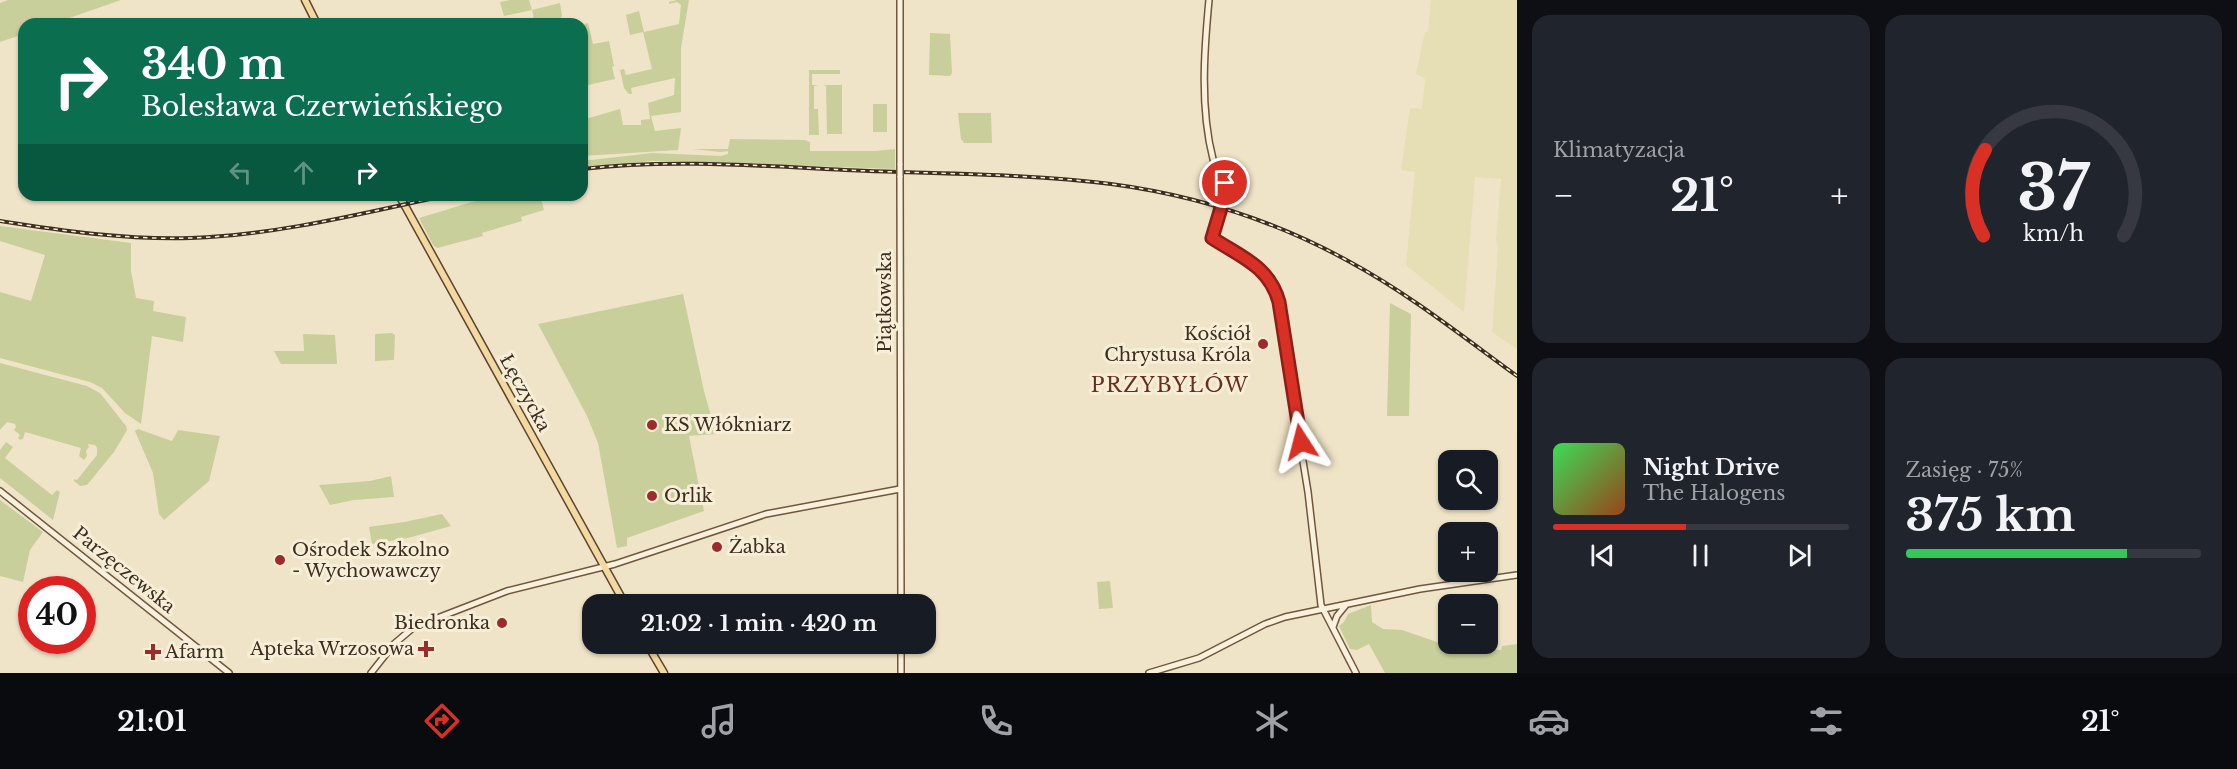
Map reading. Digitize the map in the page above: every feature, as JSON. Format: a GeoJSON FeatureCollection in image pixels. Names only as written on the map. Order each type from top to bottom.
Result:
{"type":"FeatureCollection","features":[{"type":"Feature","properties":{"kind":"main road"},"geometry":{"type":"LineString","coordinates":[[305,0],[314,18]]}},
{"type":"Feature","properties":{"kind":"main road","name":"Łęczycka"},"geometry":{"type":"LineString","coordinates":[[402,201],[620,594]]}},
{"type":"Feature","properties":{"kind":"main road"},"geometry":{"type":"LineString","coordinates":[[653,654],[664,673]]}},
{"type":"Feature","properties":{"kind":"street","name":"Piątkowska"},"geometry":{"type":"LineString","coordinates":[[900,0],[901,594]]}},
{"type":"Feature","properties":{"kind":"street"},"geometry":{"type":"LineString","coordinates":[[1209,0],[1205,53],[1206,105],[1210,146],[1218,172],[1226,186],[1212,238],[1260,268],[1272,283],[1278,297],[1308,492],[1320,599],[1356,673]]}},
{"type":"Feature","properties":{"kind":"street"},"geometry":{"type":"LineString","coordinates":[[371,673],[396,643],[421,624],[507,591],[604,566],[766,514],[900,489]]}},
{"type":"Feature","properties":{"kind":"street","name":"Parzęczewska"},"geometry":{"type":"LineString","coordinates":[[0,491],[229,673]]}},
{"type":"Feature","properties":{"kind":"street"},"geometry":{"type":"LineString","coordinates":[[1149,673],[1199,658],[1276,620],[1420,590],[1517,575]]}},
{"type":"Feature","properties":{"kind":"street"},"geometry":{"type":"LineString","coordinates":[[1333,627],[1337,616],[1348,604]]}},
{"type":"Feature","properties":{"kind":"street"},"geometry":{"type":"LineString","coordinates":[[901,654],[901,673]]}},
{"type":"Feature","properties":{"kind":"shaded area"},"geometry":{"type":"Polygon","coordinates":[[[1431,0],[1517,0],[1517,349],[1492,332],[1501,179],[1475,177],[1464,312],[1406,265],[1415,172],[1401,170],[1410,108],[1422,109],[1425,79],[1416,74],[1425,32],[1428,32],[1431,0]]]}},
{"type":"Feature","properties":{"kind":"green space"},"geometry":{"type":"Polygon","coordinates":[[[8,0],[121,0],[69,18],[18,18],[18,36],[0,42],[0,3],[8,0]]]}},
{"type":"Feature","properties":{"kind":"green space"},"geometry":{"type":"Polygon","coordinates":[[[529,0],[532,10],[504,16],[500,2],[529,0]]]}},
{"type":"Feature","properties":{"kind":"green space"},"geometry":{"type":"Polygon","coordinates":[[[689,0],[681,48],[681,112],[651,116],[655,131],[681,128],[678,150],[588,156],[588,118],[620,109],[623,125],[641,125],[641,120],[650,119],[648,103],[674,95],[675,78],[631,88],[632,94],[629,94],[624,88],[620,70],[624,69],[626,75],[652,69],[643,32],[630,35],[626,15],[639,11],[644,32],[679,24],[681,5],[677,2],[669,4],[669,2],[689,0]]]}},
{"type":"Feature","properties":{"kind":"green space"},"geometry":{"type":"Polygon","coordinates":[[[560,3],[561,18],[534,18],[532,10],[560,3]]]}},
{"type":"Feature","properties":{"kind":"green space"},"geometry":{"type":"Polygon","coordinates":[[[588,23],[593,44],[609,41],[615,79],[588,85],[588,23]]]}},
{"type":"Feature","properties":{"kind":"green space"},"geometry":{"type":"Polygon","coordinates":[[[930,33],[950,34],[952,73],[950,76],[929,75],[930,33]]]}},
{"type":"Feature","properties":{"kind":"green space"},"geometry":{"type":"Polygon","coordinates":[[[809,70],[840,70],[840,74],[812,74],[812,85],[819,85],[814,86],[814,109],[818,109],[819,135],[809,135],[809,70]]]}},
{"type":"Feature","properties":{"kind":"green space"},"geometry":{"type":"Polygon","coordinates":[[[823,85],[842,85],[842,134],[827,134],[826,86],[823,85]]]}},
{"type":"Feature","properties":{"kind":"green space"},"geometry":{"type":"Polygon","coordinates":[[[873,104],[887,104],[887,132],[873,132],[873,104]]]}},
{"type":"Feature","properties":{"kind":"green space"},"geometry":{"type":"Polygon","coordinates":[[[958,113],[991,113],[992,143],[964,143],[961,139],[958,113]]]}},
{"type":"Feature","properties":{"kind":"green space"},"geometry":{"type":"Polygon","coordinates":[[[730,139],[805,140],[810,142],[810,151],[895,149],[895,169],[653,161],[588,166],[588,160],[652,153],[721,156],[728,154],[728,151],[692,149],[728,149],[730,139]]]}},
{"type":"Feature","properties":{"kind":"green space"},"geometry":{"type":"Polygon","coordinates":[[[475,201],[542,201],[544,210],[521,217],[522,221],[482,233],[483,236],[437,248],[433,245],[419,218],[475,201]]]}},
{"type":"Feature","properties":{"kind":"green space"},"geometry":{"type":"Polygon","coordinates":[[[0,226],[131,243],[131,271],[136,298],[154,301],[153,311],[186,317],[183,342],[152,336],[141,424],[125,413],[102,388],[90,382],[0,358],[0,292],[31,301],[45,255],[0,241],[0,226]]]}},
{"type":"Feature","properties":{"kind":"green space","name":"KS Włókniarz"},"geometry":{"type":"Polygon","coordinates":[[[683,294],[704,391],[716,434],[689,436],[704,511],[627,538],[627,546],[617,548],[598,443],[587,416],[538,324],[683,294]]]}},
{"type":"Feature","properties":{"kind":"green space"},"geometry":{"type":"Polygon","coordinates":[[[1390,303],[1411,314],[1409,416],[1387,416],[1390,303]]]}},
{"type":"Feature","properties":{"kind":"green space"},"geometry":{"type":"Polygon","coordinates":[[[392,333],[395,335],[394,360],[375,361],[375,334],[392,333]]]}},
{"type":"Feature","properties":{"kind":"green space"},"geometry":{"type":"Polygon","coordinates":[[[303,334],[335,335],[337,364],[281,364],[274,351],[304,351],[303,334]]]}},
{"type":"Feature","properties":{"kind":"green space"},"geometry":{"type":"Polygon","coordinates":[[[0,363],[87,386],[100,393],[126,426],[127,430],[114,452],[87,485],[80,486],[74,479],[77,480],[97,455],[95,445],[88,444],[87,456],[84,460],[79,456],[81,448],[25,432],[23,439],[20,440],[18,438],[20,435],[14,430],[15,424],[7,422],[0,430],[0,363]]]}},
{"type":"Feature","properties":{"kind":"green space"},"geometry":{"type":"Polygon","coordinates":[[[138,429],[172,441],[178,430],[220,436],[209,481],[164,520],[159,514],[153,473],[135,431],[138,429]]]}},
{"type":"Feature","properties":{"kind":"green space"},"geometry":{"type":"Polygon","coordinates":[[[6,442],[13,447],[5,458],[52,495],[57,490],[60,492],[53,520],[0,478],[0,450],[6,442]]]}},
{"type":"Feature","properties":{"kind":"green space"},"geometry":{"type":"Polygon","coordinates":[[[391,476],[394,497],[354,500],[330,505],[319,485],[370,481],[391,476]]]}},
{"type":"Feature","properties":{"kind":"green space"},"geometry":{"type":"Polygon","coordinates":[[[0,500],[43,532],[30,550],[24,576],[18,576],[18,581],[0,576],[0,500]]]}},
{"type":"Feature","properties":{"kind":"green space"},"geometry":{"type":"Polygon","coordinates":[[[442,514],[451,526],[408,538],[372,544],[369,527],[442,514]]]}},
{"type":"Feature","properties":{"kind":"green space"},"geometry":{"type":"Polygon","coordinates":[[[1110,581],[1113,608],[1099,609],[1097,582],[1110,581]]]}},
{"type":"Feature","properties":{"kind":"green space"},"geometry":{"type":"Polygon","coordinates":[[[1371,605],[1372,622],[1383,629],[1402,630],[1438,642],[1438,654],[1498,654],[1498,650],[1501,650],[1502,646],[1517,644],[1517,673],[1385,673],[1369,644],[1357,650],[1350,649],[1339,626],[1348,614],[1371,605]]]}},
{"type":"Feature","properties":{"kind":"railway"},"geometry":{"type":"LineString","coordinates":[[588,168],[653,164],[725,164],[990,175],[1111,184],[1173,195],[1264,222],[1322,247],[1372,274],[1517,376]]}},
{"type":"Feature","properties":{"kind":"railway"},"geometry":{"type":"LineString","coordinates":[[0,221],[119,236],[191,238],[288,228],[421,201]]}},
{"type":"Feature","properties":{"kind":"place","name":"Kościół Chrystusa Króla"},"geometry":{"type":"Point","coordinates":[1263,344]}},
{"type":"Feature","properties":{"kind":"place","name":"KS Włókniarz"},"geometry":{"type":"Point","coordinates":[652,425]}},
{"type":"Feature","properties":{"kind":"place","name":"Orlik"},"geometry":{"type":"Point","coordinates":[652,496]}},
{"type":"Feature","properties":{"kind":"place","name":"Żabka"},"geometry":{"type":"Point","coordinates":[717,547]}},
{"type":"Feature","properties":{"kind":"place","name":"Ośrodek Szkolno - Wychowawczy"},"geometry":{"type":"Point","coordinates":[280,560]}},
{"type":"Feature","properties":{"kind":"place","name":"Biedronka"},"geometry":{"type":"Point","coordinates":[502,623]}},
{"type":"Feature","properties":{"kind":"place","name":"Apteka Wrzosowa"},"geometry":{"type":"Point","coordinates":[426,649]}},
{"type":"Feature","properties":{"kind":"place","name":"Afarm"},"geometry":{"type":"Point","coordinates":[153,652]}},
{"type":"Feature","properties":{"kind":"district","name":"PRZYBYŁÓW"},"geometry":{"type":"Point","coordinates":[1170,385]}},
{"type":"Feature","properties":{"kind":"route"},"geometry":{"type":"LineString","coordinates":[[1225,183],[1227,188],[1212,238],[1256,265],[1267,275],[1274,286],[1279,302],[1301,442]]}}]}
